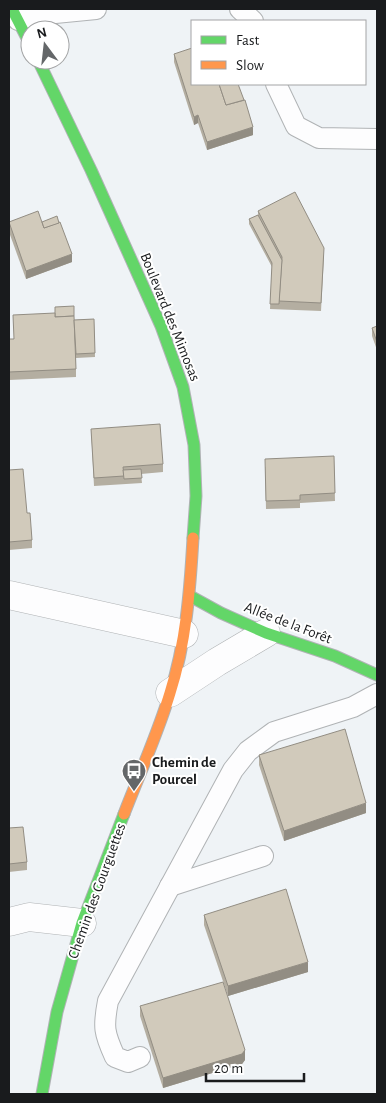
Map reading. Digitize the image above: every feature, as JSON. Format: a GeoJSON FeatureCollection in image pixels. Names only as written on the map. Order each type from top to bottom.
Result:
{"type":"FeatureCollection","features":[{"type":"Feature","properties":{"kind":"main road","name":"Boulevard des Mimosas"},"geometry":{"type":"LineString","coordinates":[[43,70],[91,170],[153,309],[183,387],[194,445],[196,496],[190,596],[184,634]]}},
{"type":"Feature","properties":{"kind":"main road","name":"Allée de la Forêt"},"geometry":{"type":"LineString","coordinates":[[190,596],[221,613],[266,633],[335,656],[377,675]]}},
{"type":"Feature","properties":{"kind":"main road","name":"Chemin des Gourguettes"},"geometry":{"type":"LineString","coordinates":[[42,1094],[57,1012],[82,923],[170,694],[184,634]]}},
{"type":"Feature","properties":{"kind":"street"},"geometry":{"type":"LineString","coordinates":[[9,595],[184,634]]}},
{"type":"Feature","properties":{"kind":"street"},"geometry":{"type":"LineString","coordinates":[[170,694],[217,662],[266,633]]}},
{"type":"Feature","properties":{"kind":"street"},"geometry":{"type":"LineString","coordinates":[[9,922],[29,917],[82,923]]}},
{"type":"Feature","properties":{"kind":"lane"},"geometry":{"type":"LineString","coordinates":[[15,14],[96,9]]}},
{"type":"Feature","properties":{"kind":"lane"},"geometry":{"type":"LineString","coordinates":[[240,9],[252,20]]}},
{"type":"Feature","properties":{"kind":"lane"},"geometry":{"type":"LineString","coordinates":[[276,85],[296,126],[319,138],[377,139]]}},
{"type":"Feature","properties":{"kind":"lane"},"geometry":{"type":"LineString","coordinates":[[140,1057],[128,1062],[115,1057],[107,1040],[104,1022],[108,1001],[233,770],[248,751],[274,732],[353,707],[377,694]]}},
{"type":"Feature","properties":{"kind":"lane"},"geometry":{"type":"LineString","coordinates":[[170,886],[263,856]]}},
{"type":"Feature","properties":{"kind":"building"},"geometry":{"type":"Polygon","coordinates":[[[191,48],[191,85],[219,85],[226,105],[245,100],[253,127],[207,142],[198,115],[194,117],[174,54],[191,48]]]}},
{"type":"Feature","properties":{"kind":"building"},"geometry":{"type":"Polygon","coordinates":[[[219,85],[238,85],[244,100],[226,105],[219,85]]]}},
{"type":"Feature","properties":{"kind":"building"},"geometry":{"type":"Polygon","coordinates":[[[295,192],[324,248],[321,303],[279,301],[282,257],[258,211],[295,192]]]}},
{"type":"Feature","properties":{"kind":"building"},"geometry":{"type":"Polygon","coordinates":[[[38,211],[44,228],[60,222],[72,254],[26,271],[9,222],[38,211]]]}},
{"type":"Feature","properties":{"kind":"building"},"geometry":{"type":"Polygon","coordinates":[[[258,215],[282,260],[279,304],[270,304],[272,263],[249,219],[258,215]]]}},
{"type":"Feature","properties":{"kind":"building"},"geometry":{"type":"Polygon","coordinates":[[[57,216],[59,223],[44,228],[42,222],[57,216]]]}},
{"type":"Feature","properties":{"kind":"building"},"geometry":{"type":"Polygon","coordinates":[[[74,306],[74,316],[55,317],[55,307],[74,306]]]}},
{"type":"Feature","properties":{"kind":"building"},"geometry":{"type":"Polygon","coordinates":[[[55,313],[55,317],[74,316],[76,369],[9,372],[9,339],[14,339],[13,315],[55,313]]]}},
{"type":"Feature","properties":{"kind":"building"},"geometry":{"type":"Polygon","coordinates":[[[94,319],[95,353],[76,354],[74,320],[94,319]]]}},
{"type":"Feature","properties":{"kind":"building"},"geometry":{"type":"Polygon","coordinates":[[[377,326],[377,342],[372,328],[377,326]]]}},
{"type":"Feature","properties":{"kind":"building"},"geometry":{"type":"Polygon","coordinates":[[[160,424],[163,464],[123,467],[124,476],[94,478],[91,429],[160,424]]]}},
{"type":"Feature","properties":{"kind":"building"},"geometry":{"type":"Polygon","coordinates":[[[334,456],[335,493],[300,495],[300,500],[266,501],[265,459],[334,456]]]}},
{"type":"Feature","properties":{"kind":"building"},"geometry":{"type":"Polygon","coordinates":[[[23,469],[27,513],[30,513],[32,540],[9,542],[9,470],[23,469]]]}},
{"type":"Feature","properties":{"kind":"building"},"geometry":{"type":"Polygon","coordinates":[[[141,469],[142,478],[124,479],[123,470],[141,469]]]}},
{"type":"Feature","properties":{"kind":"building"},"geometry":{"type":"Polygon","coordinates":[[[345,729],[366,803],[284,831],[259,755],[345,729]]]}},
{"type":"Feature","properties":{"kind":"building"},"geometry":{"type":"Polygon","coordinates":[[[23,827],[27,862],[9,864],[9,828],[23,827]]]}},
{"type":"Feature","properties":{"kind":"building"},"geometry":{"type":"Polygon","coordinates":[[[286,889],[308,962],[228,986],[204,915],[286,889]]]}},
{"type":"Feature","properties":{"kind":"building"},"geometry":{"type":"Polygon","coordinates":[[[223,982],[245,1050],[242,1054],[163,1078],[140,1006],[223,982]]]}},
{"type":"Feature","properties":{"kind":"traffic: fast"},"geometry":{"type":"LineString","coordinates":[[12,9],[20,25]]}},
{"type":"Feature","properties":{"kind":"traffic: fast"},"geometry":{"type":"LineString","coordinates":[[43,70],[91,170],[161,326],[183,387],[194,445],[196,496],[193,538]]}},
{"type":"Feature","properties":{"kind":"traffic: fast"},"geometry":{"type":"LineString","coordinates":[[190,596],[221,613],[266,633],[335,656],[377,675]]}},
{"type":"Feature","properties":{"kind":"traffic: fast"},"geometry":{"type":"LineString","coordinates":[[42,1094],[57,1012],[82,923],[124,814]]}},
{"type":"Feature","properties":{"kind":"traffic: slow"},"geometry":{"type":"LineString","coordinates":[[124,814],[160,723],[180,655],[184,636],[193,538]]}},
{"type":"Feature","properties":{"kind":"place","name":"Chemin de Pourcel"},"geometry":{"type":"Point","coordinates":[134,792]}}]}
